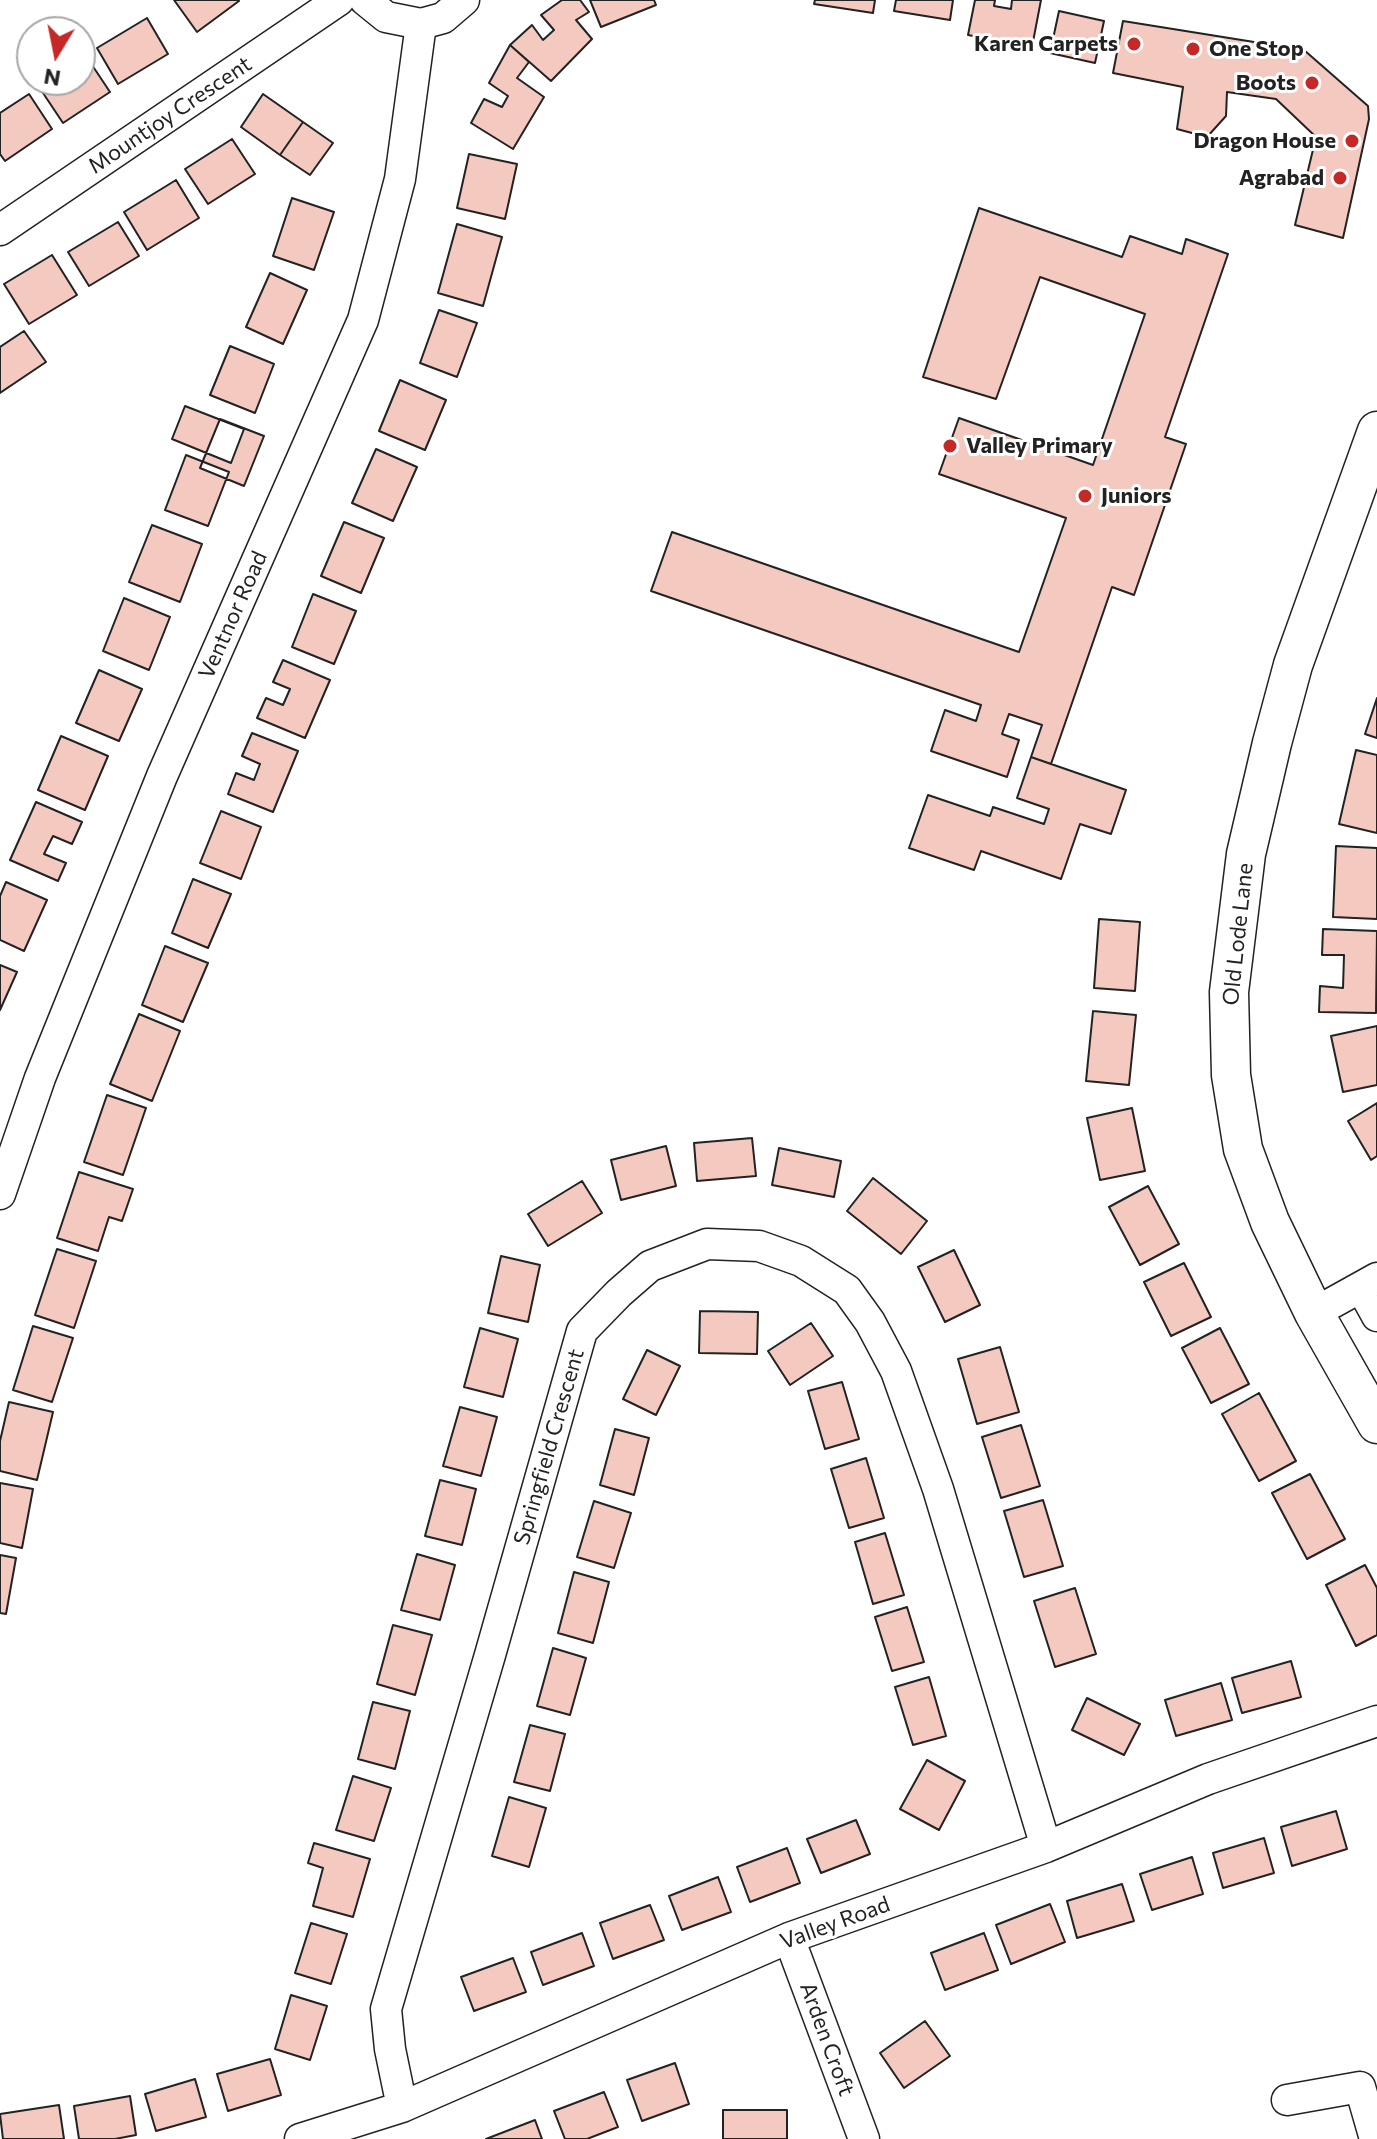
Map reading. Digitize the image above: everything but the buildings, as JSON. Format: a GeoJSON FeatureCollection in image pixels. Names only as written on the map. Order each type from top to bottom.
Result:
{"type":"FeatureCollection","features":[{"type":"Feature","properties":{"kind":"street","name":"Mountjoy Crescent"},"geometry":{"type":"LineString","coordinates":[[0,230],[339,0]]}},
{"type":"Feature","properties":{"kind":"street"},"geometry":{"type":"LineString","coordinates":[[365,0],[386,17],[421,24],[443,18],[464,0]]}},
{"type":"Feature","properties":{"kind":"street","name":"Ventnor Road"},"geometry":{"type":"LineString","coordinates":[[0,1194],[40,1078],[162,776],[363,320],[400,179],[421,24]]}},
{"type":"Feature","properties":{"kind":"street","name":"Old Lode Lane"},"geometry":{"type":"LineString","coordinates":[[1377,431],[1293,665],[1272,743],[1246,854],[1229,992],[1231,1075],[1243,1149],[1270,1222],[1314,1313],[1377,1424]]}},
{"type":"Feature","properties":{"kind":"street","name":"Springfield Crescent"},"geometry":{"type":"LineString","coordinates":[[402,2107],[390,2049],[386,2009],[582,1331],[650,1266],[707,1244],[759,1246],[801,1261],[847,1290],[870,1322],[896,1371],[938,1489],[1046,1847]]}},
{"type":"Feature","properties":{"kind":"street"},"geometry":{"type":"LineString","coordinates":[[1314,1313],[1369,1282],[1377,1316]]}},
{"type":"Feature","properties":{"kind":"street","name":"Valley Road"},"geometry":{"type":"LineString","coordinates":[[300,2139],[402,2107],[789,1938],[1046,1847],[1208,1779],[1377,1721]]}},
{"type":"Feature","properties":{"kind":"street","name":"Arden Croft"},"geometry":{"type":"LineString","coordinates":[[789,1938],[864,2139]]}},
{"type":"Feature","properties":{"kind":"street"},"geometry":{"type":"LineString","coordinates":[[1287,2100],[1360,2087],[1375,2139]]}},
{"type":"Feature","properties":{"kind":"place","name":"Karen Carpets"},"geometry":{"type":"Point","coordinates":[1134,44]}},
{"type":"Feature","properties":{"kind":"place","name":"One Stop"},"geometry":{"type":"Point","coordinates":[1193,49]}},
{"type":"Feature","properties":{"kind":"place","name":"Boots"},"geometry":{"type":"Point","coordinates":[1312,83]}},
{"type":"Feature","properties":{"kind":"place","name":"Dragon House"},"geometry":{"type":"Point","coordinates":[1352,141]}},
{"type":"Feature","properties":{"kind":"place","name":"Agrabad"},"geometry":{"type":"Point","coordinates":[1340,178]}},
{"type":"Feature","properties":{"kind":"place","name":"Valley Primary"},"geometry":{"type":"Point","coordinates":[950,446]}},
{"type":"Feature","properties":{"kind":"place","name":"Juniors"},"geometry":{"type":"Point","coordinates":[1085,496]}}]}
